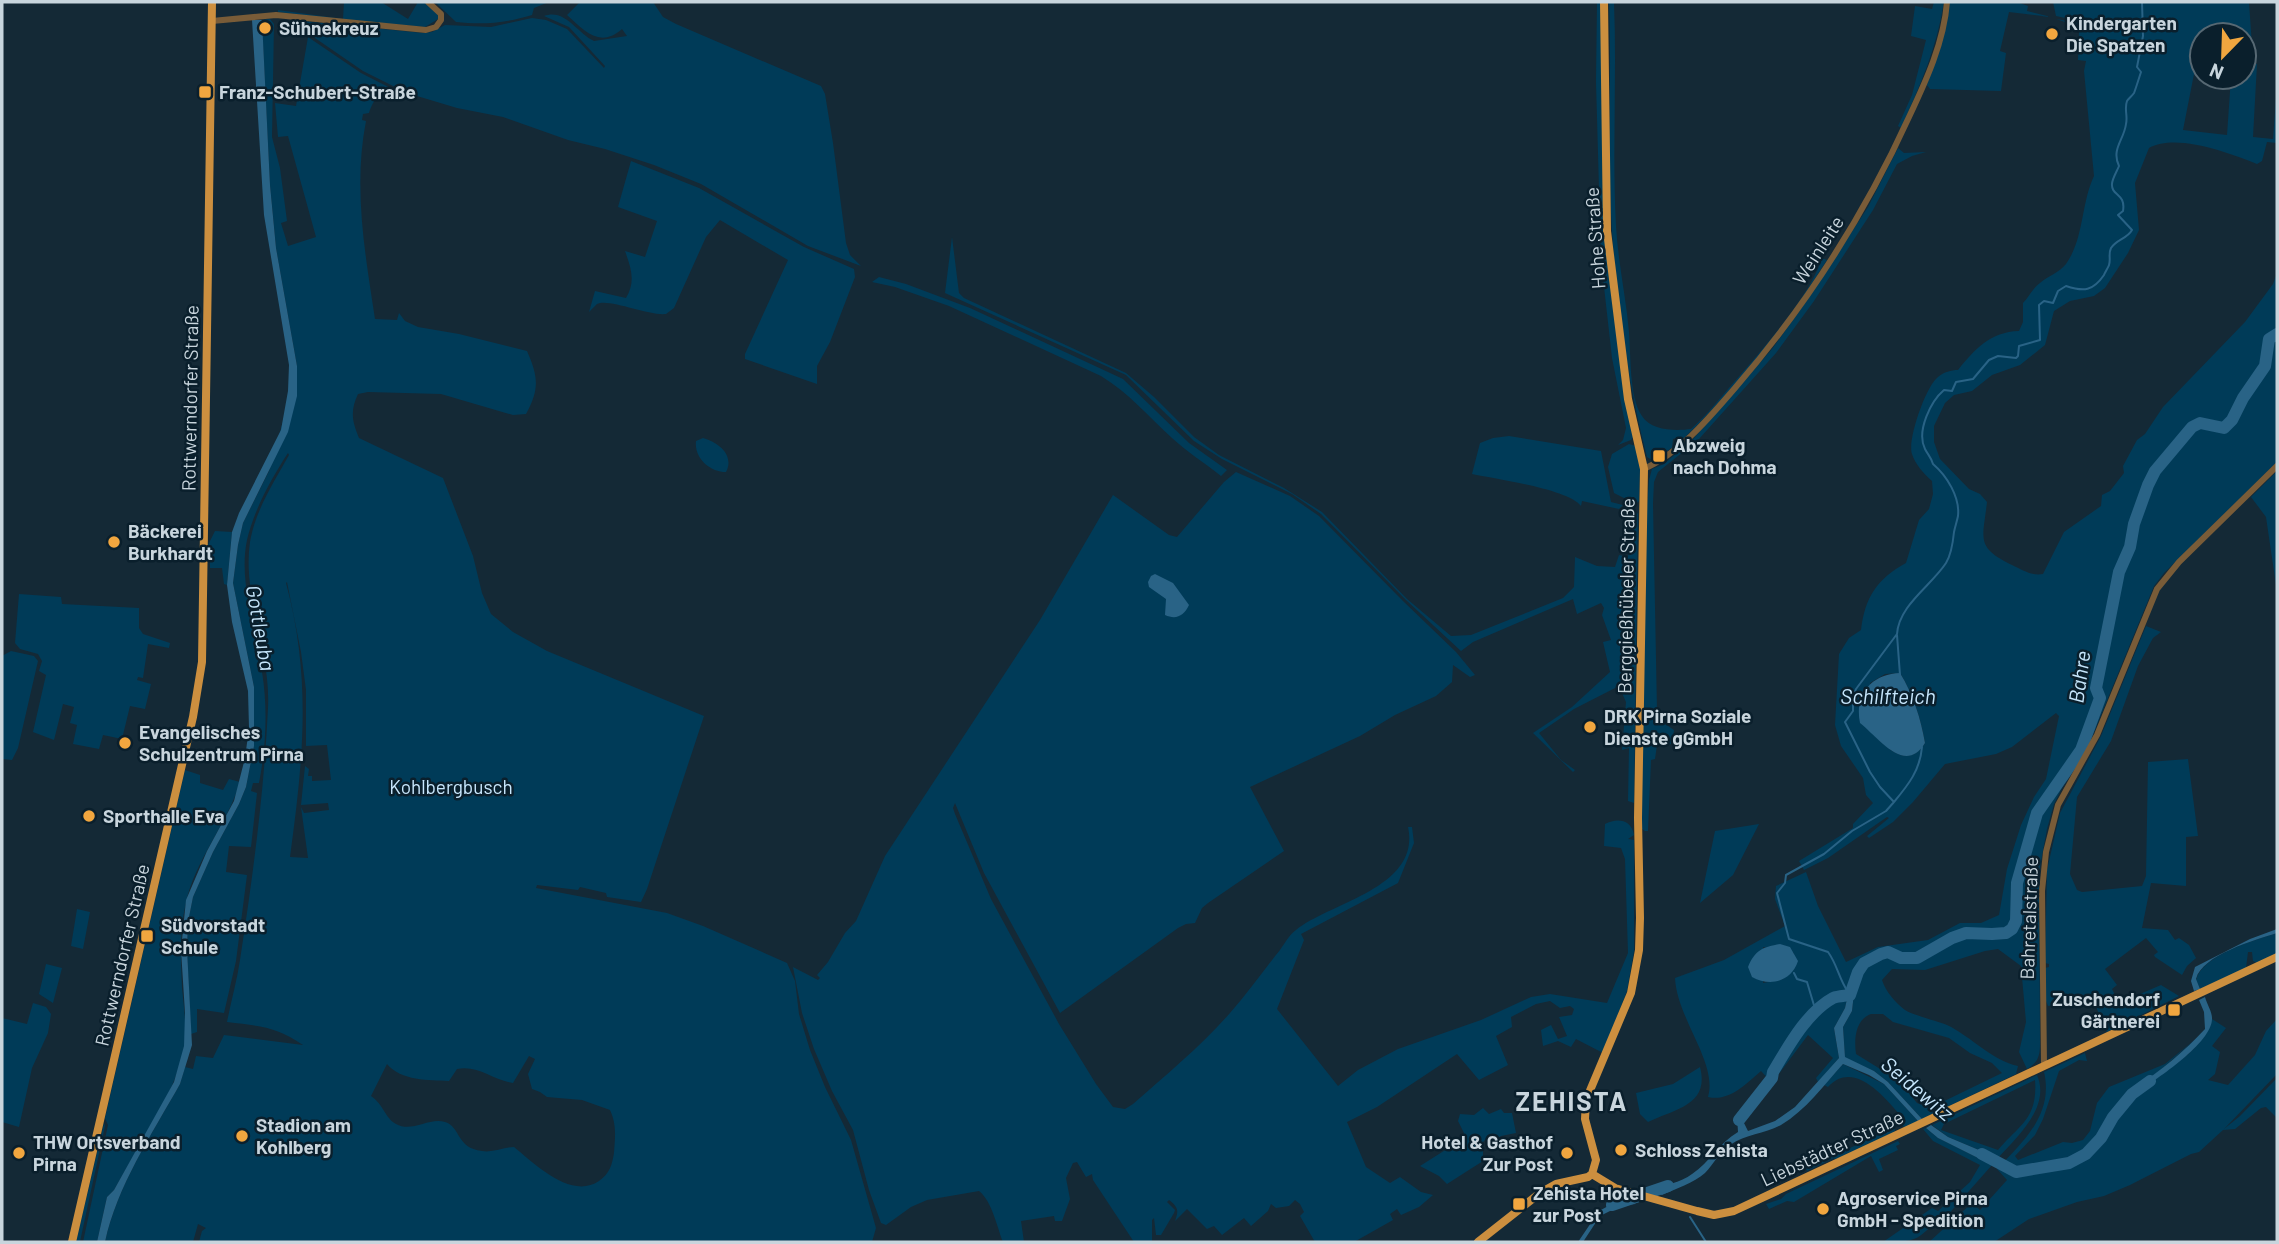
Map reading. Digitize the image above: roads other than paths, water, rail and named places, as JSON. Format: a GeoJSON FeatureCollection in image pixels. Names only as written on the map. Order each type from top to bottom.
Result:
{"type":"FeatureCollection","features":[{"type":"Feature","properties":{"kind":"main road","name":"Rottwerndorfer Straße"},"geometry":{"type":"LineString","coordinates":[[72,1242],[193,717],[202,662],[212,2]]}},
{"type":"Feature","properties":{"kind":"main road","name":"Hohe Straße"},"geometry":{"type":"LineString","coordinates":[[1604,2],[1607,232],[1628,398],[1644,469]]}},
{"type":"Feature","properties":{"kind":"main road","name":"Berggießhübeler Straße"},"geometry":{"type":"LineString","coordinates":[[1592,1174],[1596,1160],[1585,1119],[1586,1100],[1631,993],[1639,950],[1637,818],[1644,469]]}},
{"type":"Feature","properties":{"kind":"main road","name":"Liebstädter Straße"},"geometry":{"type":"LineString","coordinates":[[1592,1174],[1615,1188],[1633,1194],[1709,1214],[1727,1213],[2277,957]]}},
{"type":"Feature","properties":{"kind":"main road"},"geometry":{"type":"LineString","coordinates":[[1478,1242],[1548,1188],[1592,1174]]}},
{"type":"Feature","properties":{"kind":"street"},"geometry":{"type":"LineString","coordinates":[[212,21],[270,15],[421,30],[436,27],[441,20],[441,14],[428,2]]}},
{"type":"Feature","properties":{"kind":"street","name":"Weinleite"},"geometry":{"type":"LineString","coordinates":[[1644,469],[1667,456],[1692,435],[1770,348],[1866,206],[1920,93],[1941,37],[1947,2]]}},
{"type":"Feature","properties":{"kind":"street","name":"Bahretalstraße"},"geometry":{"type":"LineString","coordinates":[[2044,1065],[2042,891],[2046,852],[2058,805],[2097,734],[2157,589],[2179,562],[2277,466]]}},
{"type":"Feature","properties":{"kind":"water"},"geometry":{"type":"Polygon","coordinates":[[[252,20],[262,20],[270,185],[276,248],[297,366],[297,396],[288,432],[243,523],[233,583],[254,687],[254,746],[246,787],[193,897],[188,922],[187,949],[192,1045],[180,1084],[127,1181],[105,1242],[97,1242],[107,1197],[114,1190],[174,1082],[184,1046],[181,950],[186,900],[207,851],[234,801],[245,758],[249,728],[248,691],[232,622],[227,585],[232,532],[281,430],[288,391],[289,365],[264,215],[252,20]]]}},
{"type":"Feature","properties":{"kind":"water"},"geometry":{"type":"Polygon","coordinates":[[[1155,574],[1173,583],[1189,605],[1185,612],[1176,617],[1165,615],[1166,599],[1149,587],[1148,582],[1155,574]]]}},
{"type":"Feature","properties":{"kind":"water","name":"Schilfteich"},"geometry":{"type":"Polygon","coordinates":[[[1900,673],[1916,707],[1925,743],[1909,756],[1892,751],[1860,723],[1860,703],[1867,688],[1881,677],[1900,673]]]}},
{"type":"Feature","properties":{"kind":"water"},"geometry":{"type":"Polygon","coordinates":[[[2277,929],[2277,933],[2230,950],[2208,963],[2200,970],[2196,979],[2200,989],[2194,991],[2191,981],[2195,967],[2250,939],[2277,929]]]}},
{"type":"Feature","properties":{"kind":"water"},"geometry":{"type":"Polygon","coordinates":[[[1780,944],[1790,947],[1798,961],[1790,974],[1773,982],[1752,977],[1748,967],[1757,953],[1764,948],[1780,944]]]}},
{"type":"Feature","properties":{"kind":"water"},"geometry":{"type":"Polygon","coordinates":[[[1853,972],[1862,975],[1854,993],[1852,1011],[1843,1027],[1845,1057],[1874,1071],[1888,1082],[1922,1119],[1918,1121],[1884,1084],[1843,1064],[1807,1105],[1790,1119],[1730,1145],[1701,1177],[1662,1195],[1649,1189],[1683,1180],[1698,1169],[1738,1132],[1737,1117],[1745,1107],[1749,1110],[1742,1119],[1748,1131],[1775,1121],[1795,1107],[1839,1058],[1834,1028],[1845,1008],[1853,972]]]}},
{"type":"Feature","properties":{"kind":"water"},"geometry":{"type":"Polygon","coordinates":[[[2205,997],[2212,1018],[2204,1038],[2183,1059],[2138,1091],[2137,1087],[2172,1060],[2205,1029],[2204,1012],[2199,1000],[2205,997]]]}},
{"type":"Feature","properties":{"kind":"water"},"geometry":{"type":"Polygon","coordinates":[[[1931,1125],[1948,1137],[1998,1158],[1992,1165],[1938,1138],[1926,1128],[1931,1125]]]}},
{"type":"Feature","properties":{"kind":"water"},"geometry":{"type":"Polygon","coordinates":[[[1623,1198],[1636,1204],[1622,1205],[1600,1216],[1583,1242],[1578,1242],[1599,1211],[1623,1198]]]}},
{"type":"Feature","properties":{"kind":"waterway"},"geometry":{"type":"LineString","coordinates":[[1848,992],[1828,952],[1789,939],[1777,893],[1785,883],[1786,875],[1824,854],[1852,831],[1886,811],[1894,802],[1870,772],[1845,722],[1853,711],[1856,689],[1897,634],[1903,614],[1909,605],[1940,571],[1950,552],[1958,516],[1957,502],[1952,487],[1933,464],[1925,449],[1922,434],[1934,401],[1944,390],[1952,391],[1956,382],[1973,379],[1989,360],[1998,356],[2016,358],[2019,346],[2040,340],[2039,305],[2044,301],[2053,303],[2058,291],[2066,286],[2088,289],[2096,284],[2109,266],[2111,248],[2132,230],[2118,215],[2123,211],[2123,205],[2112,184],[2119,166],[2116,155],[2125,130],[2126,104],[2134,93],[2141,72],[2137,67],[2143,36],[2142,2]]}},
{"type":"Feature","properties":{"kind":"waterway","name":"Bahre"},"geometry":{"type":"LineString","coordinates":[[1739,1120],[1772,1078],[1785,1052],[1807,1021],[1833,998],[1850,995],[1864,963],[1888,952],[1901,958],[1917,958],[1966,933],[2006,933],[2012,929],[2016,921],[2017,883],[2037,813],[2081,750],[2100,698],[2096,688],[2119,572],[2130,547],[2134,524],[2148,485],[2155,471],[2192,427],[2200,423],[2224,428],[2232,420],[2265,366],[2269,339],[2277,334]]}},
{"type":"Feature","properties":{"kind":"waterway"},"geometry":{"type":"LineString","coordinates":[[1897,635],[1900,675]]}},
{"type":"Feature","properties":{"kind":"waterway"},"geometry":{"type":"LineString","coordinates":[[1894,802],[1913,776],[1922,747]]}},
{"type":"Feature","properties":{"kind":"waterway"},"geometry":{"type":"LineString","coordinates":[[1794,973],[1797,979],[1807,982],[1816,1012]]}},
{"type":"Feature","properties":{"kind":"waterway","name":"Seidewitz"},"geometry":{"type":"LineString","coordinates":[[1982,1154],[2016,1172],[2069,1163],[2086,1154],[2101,1138],[2113,1117],[2132,1094],[2150,1081]]}},
{"type":"Feature","properties":{"kind":"waterway","name":"Seidewitz"},"geometry":{"type":"LineString","coordinates":[[1612,1205],[1668,1186]]}},
{"type":"Feature","properties":{"kind":"waterway"},"geometry":{"type":"LineString","coordinates":[[1690,1217],[1706,1242]]}},
{"type":"Feature","properties":{"kind":"place","name":"Sühnekreuz"},"geometry":{"type":"Point","coordinates":[265,28]}},
{"type":"Feature","properties":{"kind":"place","name":"Kindergarten Die Spatzen"},"geometry":{"type":"Point","coordinates":[2052,34]}},
{"type":"Feature","properties":{"kind":"place","name":"Franz-Schubert-Straße"},"geometry":{"type":"Point","coordinates":[205,92]}},
{"type":"Feature","properties":{"kind":"place","name":"Abzweig nach Dohma"},"geometry":{"type":"Point","coordinates":[1659,456]}},
{"type":"Feature","properties":{"kind":"place","name":"Bäckerei Burkhardt"},"geometry":{"type":"Point","coordinates":[114,542]}},
{"type":"Feature","properties":{"kind":"place","name":"DRK Pirna Soziale Dienste gGmbH"},"geometry":{"type":"Point","coordinates":[1590,727]}},
{"type":"Feature","properties":{"kind":"place","name":"Evangelisches Schulzentrum Pirna"},"geometry":{"type":"Point","coordinates":[125,743]}},
{"type":"Feature","properties":{"kind":"place","name":"Sporthalle Eva"},"geometry":{"type":"Point","coordinates":[89,816]}},
{"type":"Feature","properties":{"kind":"place","name":"Südvorstadt Schule"},"geometry":{"type":"Point","coordinates":[147,936]}},
{"type":"Feature","properties":{"kind":"place","name":"Zuschendorf Gärtnerei"},"geometry":{"type":"Point","coordinates":[2174,1010]}},
{"type":"Feature","properties":{"kind":"place","name":"Stadion am Kohlberg"},"geometry":{"type":"Point","coordinates":[242,1136]}},
{"type":"Feature","properties":{"kind":"place","name":"Schloss Zehista"},"geometry":{"type":"Point","coordinates":[1621,1150]}},
{"type":"Feature","properties":{"kind":"place","name":"THW Ortsverband Pirna"},"geometry":{"type":"Point","coordinates":[19,1153]}},
{"type":"Feature","properties":{"kind":"place","name":"Hotel & Gasthof Zur Post"},"geometry":{"type":"Point","coordinates":[1567,1153]}},
{"type":"Feature","properties":{"kind":"place","name":"Zehista Hotel zur Post"},"geometry":{"type":"Point","coordinates":[1519,1204]}},
{"type":"Feature","properties":{"kind":"place","name":"Agroservice Pirna GmbH - Spedition"},"geometry":{"type":"Point","coordinates":[1823,1209]}},
{"type":"Feature","properties":{"kind":"district","name":"ZEHISTA"},"geometry":{"type":"Point","coordinates":[1572,1102]}},
{"type":"Feature","properties":{"kind":"water label","name":"Gottleuba"},"geometry":{"type":"Point","coordinates":[260,628]}},
{"type":"Feature","properties":{"kind":"park label","name":"Kohlbergbusch"},"geometry":{"type":"Point","coordinates":[451,787]}}]}
